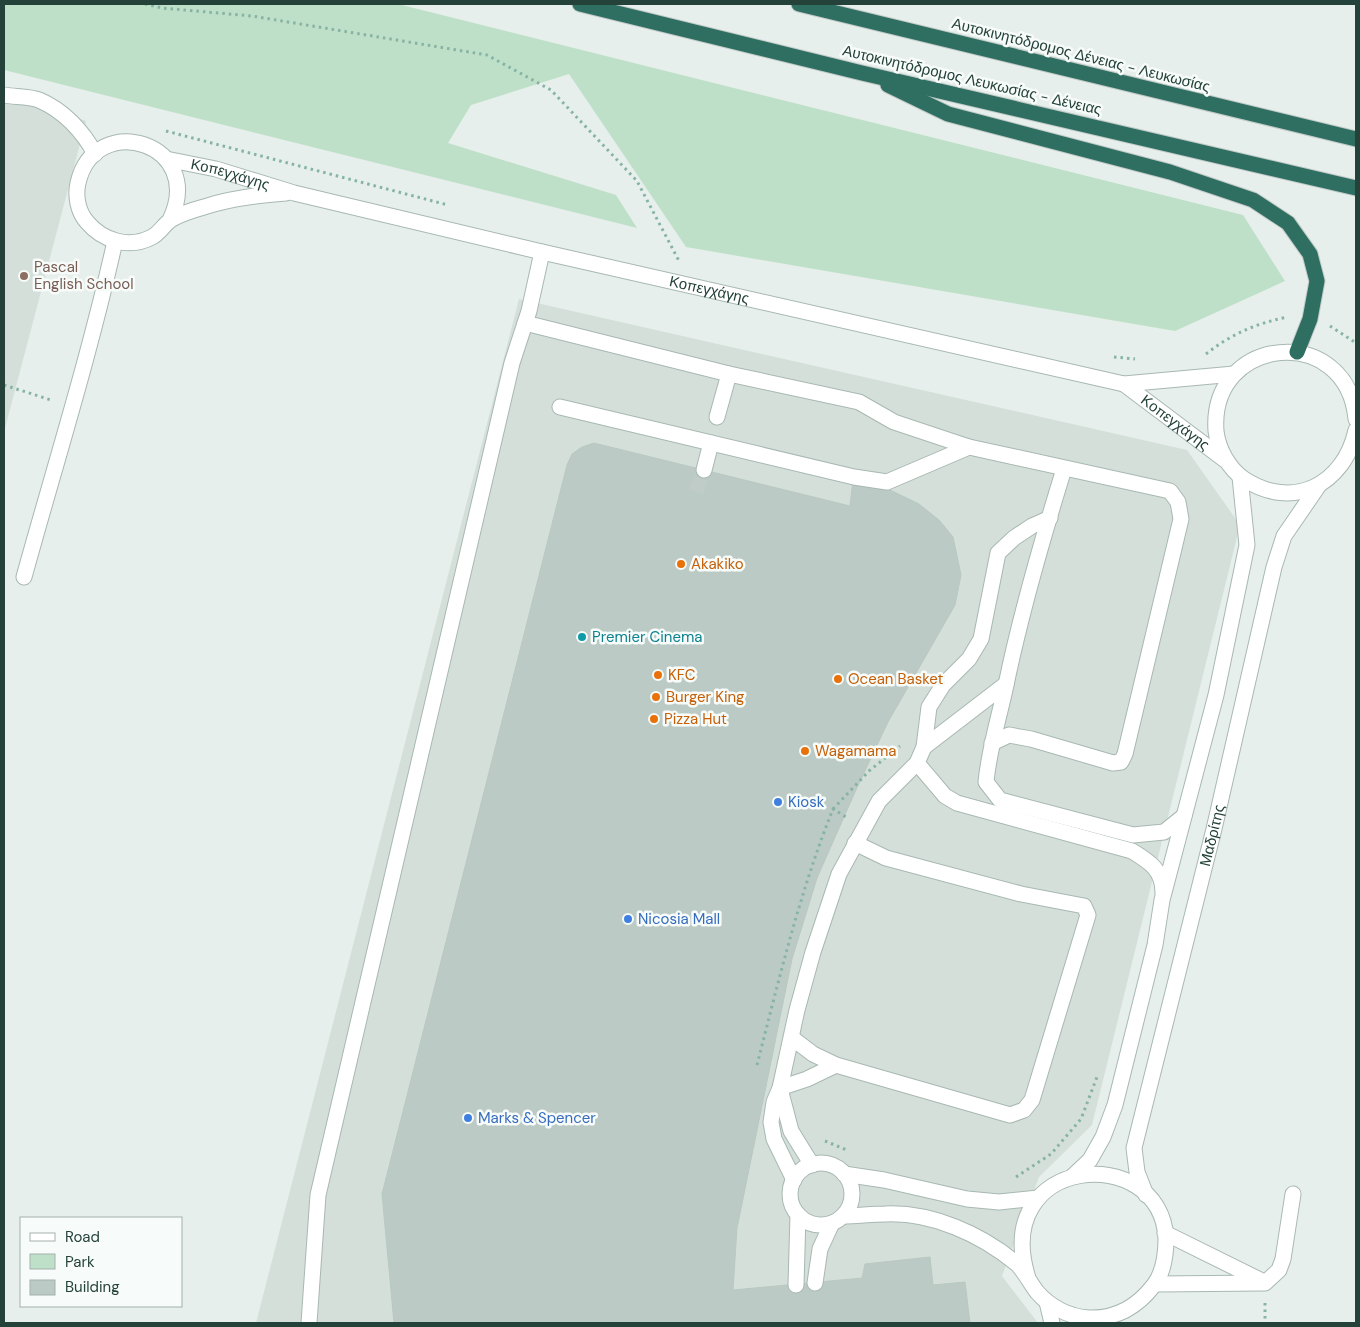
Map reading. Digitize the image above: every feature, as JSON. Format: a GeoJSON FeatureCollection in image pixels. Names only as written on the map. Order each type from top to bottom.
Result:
{"type":"FeatureCollection","features":[{"type":"Feature","properties":{"kind":"highway","name":"Αυτοκινητόδρομος Λευκωσίας - Δένειας"},"geometry":{"type":"LineString","coordinates":[[580,4],[862,73],[1356,188]]}},
{"type":"Feature","properties":{"kind":"highway","name":"Αυτοκινητόδρομος Δένειας - Λευκωσίας"},"geometry":{"type":"LineString","coordinates":[[798,4],[1356,139]]}},
{"type":"Feature","properties":{"kind":"highway"},"geometry":{"type":"LineString","coordinates":[[862,73],[948,114],[1170,172],[1254,200],[1288,223],[1310,254],[1317,281],[1310,319],[1297,352]]}},
{"type":"Feature","properties":{"kind":"street"},"geometry":{"type":"LineString","coordinates":[[4,95],[38,100],[68,118],[89,142],[95,154]]}},
{"type":"Feature","properties":{"kind":"street"},"geometry":{"type":"LineString","coordinates":[[126,141],[148,145],[166,159],[175,173],[178,189],[177,205],[170,220],[152,237],[140,241],[115,241],[103,237],[85,220],[77,197],[81,173],[95,154],[115,143],[126,141]]}},
{"type":"Feature","properties":{"kind":"street","name":"Κοπεγχάγης"},"geometry":{"type":"LineString","coordinates":[[166,159],[216,169],[294,193],[542,252],[695,285],[1124,384],[1234,374]]}},
{"type":"Feature","properties":{"kind":"street","name":"Κοπεγχάγης"},"geometry":{"type":"LineString","coordinates":[[170,220],[241,196],[294,193]]}},
{"type":"Feature","properties":{"kind":"street"},"geometry":{"type":"LineString","coordinates":[[24,577],[71,407],[95,329],[115,241]]}},
{"type":"Feature","properties":{"kind":"street"},"geometry":{"type":"LineString","coordinates":[[309,1323],[318,1195],[507,382],[525,324],[542,252]]}},
{"type":"Feature","properties":{"kind":"street"},"geometry":{"type":"LineString","coordinates":[[525,324],[729,374],[859,402],[894,422],[969,447],[1170,491],[1178,502],[1181,519],[1125,754],[1121,762],[1112,763],[1031,739],[1010,735],[992,743]]}},
{"type":"Feature","properties":{"kind":"street"},"geometry":{"type":"LineString","coordinates":[[1356,419],[1355,406],[1348,386],[1334,370],[1318,358],[1297,352],[1274,352],[1252,360],[1234,374],[1221,393],[1215,416],[1217,440],[1226,461],[1240,477],[1254,486],[1287,493],[1303,491],[1356,467]]}},
{"type":"Feature","properties":{"kind":"street"},"geometry":{"type":"LineString","coordinates":[[717,417],[729,374]]}},
{"type":"Feature","properties":{"kind":"street","name":"Κοπεγχάγης"},"geometry":{"type":"LineString","coordinates":[[1124,384],[1226,461]]}},
{"type":"Feature","properties":{"kind":"street"},"geometry":{"type":"LineString","coordinates":[[560,407],[854,477],[887,482],[969,447]]}},
{"type":"Feature","properties":{"kind":"street"},"geometry":{"type":"LineString","coordinates":[[1322,483],[1342,466],[1352,447],[1356,430]]}},
{"type":"Feature","properties":{"kind":"street"},"geometry":{"type":"LineString","coordinates":[[704,470],[710,443]]}},
{"type":"Feature","properties":{"kind":"street"},"geometry":{"type":"LineString","coordinates":[[1064,469],[1036,561],[992,743],[986,782],[1000,800],[1134,835],[1164,832],[1184,816]]}},
{"type":"Feature","properties":{"kind":"street","name":"Μαδρίτης"},"geometry":{"type":"LineString","coordinates":[[1072,1176],[1090,1160],[1103,1136],[1115,1105],[1155,945],[1162,900],[1216,695],[1247,546],[1240,477]]}},
{"type":"Feature","properties":{"kind":"street","name":"Μαδρίτης"},"geometry":{"type":"LineString","coordinates":[[1146,1195],[1137,1172],[1134,1148],[1216,820],[1274,567],[1284,536],[1322,483]]}},
{"type":"Feature","properties":{"kind":"street"},"geometry":{"type":"LineString","coordinates":[[794,1180],[774,1139],[771,1122],[774,1102],[780,1088],[782,1069],[792,1038],[796,1010],[839,874],[878,801],[917,764],[924,747],[929,707],[943,685],[969,659],[981,639],[998,553],[1014,538],[1032,526],[1050,518]]}},
{"type":"Feature","properties":{"kind":"street"},"geometry":{"type":"LineString","coordinates":[[924,747],[1006,684]]}},
{"type":"Feature","properties":{"kind":"street"},"geometry":{"type":"LineString","coordinates":[[917,764],[945,796],[958,803],[1132,851],[1150,862],[1163,881],[1162,900]]}},
{"type":"Feature","properties":{"kind":"street"},"geometry":{"type":"LineString","coordinates":[[792,1038],[813,1054],[836,1065],[1010,1115],[1024,1110],[1032,1100],[1088,916],[1084,906],[1021,894],[886,858],[855,843]]}},
{"type":"Feature","properties":{"kind":"street"},"geometry":{"type":"LineString","coordinates":[[780,1088],[807,1079],[836,1065]]}},
{"type":"Feature","properties":{"kind":"street"},"geometry":{"type":"LineString","coordinates":[[780,1088],[791,1131],[812,1165]]}},
{"type":"Feature","properties":{"kind":"street"},"geometry":{"type":"LineString","coordinates":[[1028,1278],[1022,1258],[1021,1236],[1026,1216],[1038,1198],[1054,1185],[1072,1176],[1092,1173],[1112,1175],[1130,1183],[1146,1195],[1159,1212],[1165,1233],[1166,1250],[1163,1268],[1156,1284],[1140,1301],[1116,1318],[1082,1317],[1069,1314],[1047,1302],[1036,1291],[1018,1265],[997,1250],[955,1226],[907,1215],[885,1214],[837,1220],[816,1225],[798,1215],[794,1209],[790,1194],[798,1174],[812,1165],[827,1164],[844,1174],[884,1180],[967,1199],[999,1202],[1038,1198]]}},
{"type":"Feature","properties":{"kind":"street"},"geometry":{"type":"LineString","coordinates":[[815,1283],[820,1249],[852,1199],[852,1189],[844,1174]]}},
{"type":"Feature","properties":{"kind":"street"},"geometry":{"type":"LineString","coordinates":[[1156,1284],[1265,1282],[1279,1270],[1283,1259],[1292,1194]]}},
{"type":"Feature","properties":{"kind":"street"},"geometry":{"type":"LineString","coordinates":[[796,1285],[798,1215]]}},
{"type":"Feature","properties":{"kind":"street"},"geometry":{"type":"LineString","coordinates":[[1165,1233],[1265,1282]]}},
{"type":"Feature","properties":{"kind":"street"},"geometry":{"type":"LineString","coordinates":[[1047,1302],[1052,1323]]}},
{"type":"Feature","properties":{"kind":"path"},"geometry":{"type":"LineString","coordinates":[[145,4],[162,8],[252,16],[486,55],[551,90],[637,181],[678,260],[695,285]]}},
{"type":"Feature","properties":{"kind":"path"},"geometry":{"type":"LineString","coordinates":[[160,129],[454,206]]}},
{"type":"Feature","properties":{"kind":"path"},"geometry":{"type":"LineString","coordinates":[[669,257],[687,262]]}},
{"type":"Feature","properties":{"kind":"path"},"geometry":{"type":"LineString","coordinates":[[1200,359],[1220,342],[1247,327],[1293,316]]}},
{"type":"Feature","properties":{"kind":"path"},"geometry":{"type":"LineString","coordinates":[[1107,356],[1144,360]]}},
{"type":"Feature","properties":{"kind":"path"},"geometry":{"type":"LineString","coordinates":[[4,385],[71,407]]}},
{"type":"Feature","properties":{"kind":"path"},"geometry":{"type":"LineString","coordinates":[[833,809],[870,771],[903,744]]}},
{"type":"Feature","properties":{"kind":"shaded area","name":"Pascal English School"},"geometry":{"type":"Polygon","coordinates":[[[4,92],[86,121],[4,432],[4,92]]]}},
{"type":"Feature","properties":{"kind":"shaded area"},"geometry":{"type":"Polygon","coordinates":[[[519,299],[1187,450],[1240,525],[1092,1125],[1039,1177],[1002,1276],[1038,1323],[256,1323],[519,299]]]}},
{"type":"Feature","properties":{"kind":"green space"},"geometry":{"type":"Polygon","coordinates":[[[4,4],[398,4],[1243,215],[1285,281],[1175,331],[686,247],[569,74],[471,105],[448,143],[616,195],[637,228],[4,70],[4,4]]]}},
{"type":"Feature","properties":{"kind":"building","name":"Nicosia Mall"},"geometry":{"type":"Polygon","coordinates":[[[594,443],[850,506],[853,480],[890,490],[919,504],[939,520],[953,537],[961,575],[955,605],[888,722],[855,792],[817,878],[792,959],[737,1228],[733,1290],[862,1278],[865,1264],[930,1257],[933,1285],[965,1282],[970,1323],[394,1323],[382,1194],[567,465],[572,454],[582,447],[594,443]]]}},
{"type":"Feature","properties":{"kind":"tunnel"},"geometry":{"type":"LineString","coordinates":[[696,492],[704,470]]}},
{"type":"Feature","properties":{"kind":"place","name":"Pascal English School"},"geometry":{"type":"Point","coordinates":[24,276]}},
{"type":"Feature","properties":{"kind":"place","name":"Akakiko"},"geometry":{"type":"Point","coordinates":[681,564]}},
{"type":"Feature","properties":{"kind":"place","name":"Premier Cinema"},"geometry":{"type":"Point","coordinates":[582,637]}},
{"type":"Feature","properties":{"kind":"place","name":"KFC"},"geometry":{"type":"Point","coordinates":[658,675]}},
{"type":"Feature","properties":{"kind":"place","name":"Ocean Basket"},"geometry":{"type":"Point","coordinates":[838,679]}},
{"type":"Feature","properties":{"kind":"place","name":"Burger King"},"geometry":{"type":"Point","coordinates":[656,697]}},
{"type":"Feature","properties":{"kind":"place","name":"Pizza Hut"},"geometry":{"type":"Point","coordinates":[654,719]}},
{"type":"Feature","properties":{"kind":"place","name":"Wagamama"},"geometry":{"type":"Point","coordinates":[805,751]}},
{"type":"Feature","properties":{"kind":"place","name":"Kiosk"},"geometry":{"type":"Point","coordinates":[778,802]}},
{"type":"Feature","properties":{"kind":"place","name":"Nicosia Mall"},"geometry":{"type":"Point","coordinates":[628,919]}},
{"type":"Feature","properties":{"kind":"place","name":"Marks & Spencer"},"geometry":{"type":"Point","coordinates":[468,1118]}}]}
